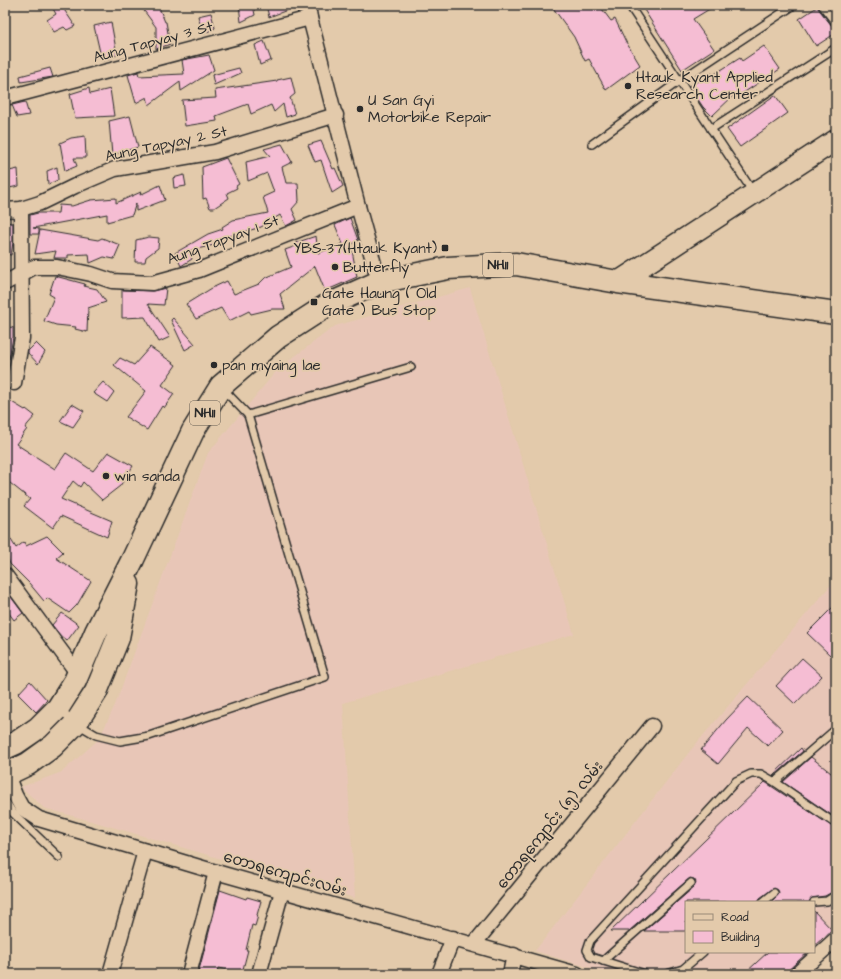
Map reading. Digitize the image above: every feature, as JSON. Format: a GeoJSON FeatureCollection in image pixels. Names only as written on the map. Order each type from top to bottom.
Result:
{"type":"FeatureCollection","features":[{"type":"Feature","properties":{"kind":"highway","name":"NH11"},"geometry":{"type":"LineString","coordinates":[[5,748],[16,743],[38,728],[58,708],[75,681],[96,632],[133,559],[193,431],[221,386],[278,337],[326,306],[379,282],[448,268],[516,264],[618,282],[836,313]]}},
{"type":"Feature","properties":{"kind":"highway","name":"NH11"},"geometry":{"type":"LineString","coordinates":[[6,775],[28,764],[53,746],[76,723],[96,692],[118,638],[133,559]]}},
{"type":"Feature","properties":{"kind":"main road"},"geometry":{"type":"LineString","coordinates":[[618,282],[836,140]]}},
{"type":"Feature","properties":{"kind":"street","name":"Aung Tapyay 3 St"},"geometry":{"type":"LineString","coordinates":[[5,98],[309,11]]}},
{"type":"Feature","properties":{"kind":"street"},"geometry":{"type":"LineString","coordinates":[[309,11],[358,206],[379,282]]}},
{"type":"Feature","properties":{"kind":"street","name":"Aung Tapyay 2 St"},"geometry":{"type":"LineString","coordinates":[[5,210],[21,209],[40,203],[115,169],[215,152],[336,115]]}},
{"type":"Feature","properties":{"kind":"street","name":"Aung Tapyay 1 St"},"geometry":{"type":"LineString","coordinates":[[5,283],[34,267],[57,267],[91,274],[112,281],[152,283],[199,270],[358,206]]}},
{"type":"Feature","properties":{"kind":"street"},"geometry":{"type":"LineString","coordinates":[[14,383],[22,338],[21,209]]}},
{"type":"Feature","properties":{"kind":"street"},"geometry":{"type":"LineString","coordinates":[[5,576],[78,674]]}},
{"type":"Feature","properties":{"kind":"street","name":"တောရကျောင်း (၅) လမ်း"},"geometry":{"type":"LineString","coordinates":[[474,944],[652,726]]}},
{"type":"Feature","properties":{"kind":"street","name":"တောရကျောင်းလမ်း"},"geometry":{"type":"LineString","coordinates":[[6,775],[22,808],[39,819],[216,872],[514,955],[548,970],[577,974]]}},
{"type":"Feature","properties":{"kind":"street"},"geometry":{"type":"LineString","coordinates":[[110,974],[145,851]]}},
{"type":"Feature","properties":{"kind":"street"},"geometry":{"type":"LineString","coordinates":[[188,974],[216,872]]}},
{"type":"Feature","properties":{"kind":"street"},"geometry":{"type":"LineString","coordinates":[[259,974],[282,890]]}},
{"type":"Feature","properties":{"kind":"street"},"geometry":{"type":"LineString","coordinates":[[439,974],[453,938]]}},
{"type":"Feature","properties":{"kind":"street"},"geometry":{"type":"LineString","coordinates":[[797,974],[836,939]]}},
{"type":"Feature","properties":{"kind":"street"},"geometry":{"type":"LineString","coordinates":[[510,974],[514,955]]}},
{"type":"Feature","properties":{"kind":"lane"},"geometry":{"type":"LineString","coordinates":[[629,5],[754,194]]}},
{"type":"Feature","properties":{"kind":"lane"},"geometry":{"type":"LineString","coordinates":[[592,144],[679,81],[794,5]]}},
{"type":"Feature","properties":{"kind":"lane"},"geometry":{"type":"LineString","coordinates":[[822,5],[836,23]]}},
{"type":"Feature","properties":{"kind":"lane"},"geometry":{"type":"LineString","coordinates":[[711,129],[836,48]]}},
{"type":"Feature","properties":{"kind":"lane"},"geometry":{"type":"LineString","coordinates":[[248,415],[411,367]]}},
{"type":"Feature","properties":{"kind":"lane"},"geometry":{"type":"LineString","coordinates":[[58,708],[76,723],[96,735],[120,741],[149,736],[325,677],[248,415],[221,386]]}},
{"type":"Feature","properties":{"kind":"lane"},"geometry":{"type":"LineString","coordinates":[[775,782],[836,729]]}},
{"type":"Feature","properties":{"kind":"lane"},"geometry":{"type":"LineString","coordinates":[[645,974],[620,971],[603,961],[591,957],[587,950],[590,941],[736,781],[751,774],[761,774],[836,824]]}},
{"type":"Feature","properties":{"kind":"lane"},"geometry":{"type":"LineString","coordinates":[[5,801],[13,813],[59,857]]}},
{"type":"Feature","properties":{"kind":"lane"},"geometry":{"type":"LineString","coordinates":[[603,961],[691,883]]}},
{"type":"Feature","properties":{"kind":"lane"},"geometry":{"type":"LineString","coordinates":[[764,901],[774,893]]}},
{"type":"Feature","properties":{"kind":"lane"},"geometry":{"type":"LineString","coordinates":[[815,902],[827,901],[836,895]]}},
{"type":"Feature","properties":{"kind":"lane"},"geometry":{"type":"LineString","coordinates":[[667,974],[683,969],[702,953]]}},
{"type":"Feature","properties":{"kind":"shaded area"},"geometry":{"type":"Polygon","coordinates":[[[470,288],[574,634],[343,703],[355,898],[44,808],[21,787],[62,772],[99,739],[115,705],[208,453],[278,369],[335,326],[470,288]]]}},
{"type":"Feature","properties":{"kind":"shaded area"},"geometry":{"type":"Polygon","coordinates":[[[836,579],[836,934],[793,974],[610,974],[535,951],[690,751],[836,579]]]}},
{"type":"Feature","properties":{"kind":"building"},"geometry":{"type":"Polygon","coordinates":[[[51,5],[61,5],[75,26],[67,30],[64,27],[54,32],[47,20],[56,14],[51,5]]]}},
{"type":"Feature","properties":{"kind":"building"},"geometry":{"type":"Polygon","coordinates":[[[151,5],[158,5],[166,22],[170,44],[156,49],[156,27],[142,8],[151,5]]]}},
{"type":"Feature","properties":{"kind":"building"},"geometry":{"type":"Polygon","coordinates":[[[239,5],[253,5],[255,15],[241,22],[239,5]]]}},
{"type":"Feature","properties":{"kind":"building"},"geometry":{"type":"Polygon","coordinates":[[[266,5],[298,5],[298,6],[269,17],[266,5]]]}},
{"type":"Feature","properties":{"kind":"building"},"geometry":{"type":"Polygon","coordinates":[[[551,5],[599,5],[611,21],[615,19],[626,42],[640,65],[606,90],[589,59],[585,61],[574,37],[551,5]]]}},
{"type":"Feature","properties":{"kind":"building"},"geometry":{"type":"Polygon","coordinates":[[[641,5],[716,5],[693,19],[714,49],[682,70],[641,5]]]}},
{"type":"Feature","properties":{"kind":"building"},"geometry":{"type":"Polygon","coordinates":[[[828,5],[836,5],[836,15],[828,5]]]}},
{"type":"Feature","properties":{"kind":"building"},"geometry":{"type":"Polygon","coordinates":[[[817,7],[832,26],[836,28],[836,33],[816,46],[799,19],[817,7]]]}},
{"type":"Feature","properties":{"kind":"building"},"geometry":{"type":"Polygon","coordinates":[[[211,13],[215,28],[203,34],[198,16],[211,13]]]}},
{"type":"Feature","properties":{"kind":"building"},"geometry":{"type":"Polygon","coordinates":[[[111,22],[117,55],[102,61],[94,26],[111,22]]]}},
{"type":"Feature","properties":{"kind":"building"},"geometry":{"type":"Polygon","coordinates":[[[264,41],[271,60],[260,65],[255,45],[264,41]]]}},
{"type":"Feature","properties":{"kind":"building"},"geometry":{"type":"Polygon","coordinates":[[[764,46],[780,69],[737,97],[735,94],[712,116],[703,107],[689,86],[712,73],[713,75],[740,58],[742,61],[764,46]]]}},
{"type":"Feature","properties":{"kind":"building"},"geometry":{"type":"Polygon","coordinates":[[[209,55],[214,70],[181,91],[180,82],[149,105],[147,97],[136,103],[128,75],[138,72],[139,76],[184,74],[182,60],[209,55]]]}},
{"type":"Feature","properties":{"kind":"building"},"geometry":{"type":"Polygon","coordinates":[[[50,68],[53,77],[21,82],[20,76],[50,68]]]}},
{"type":"Feature","properties":{"kind":"building"},"geometry":{"type":"Polygon","coordinates":[[[239,68],[241,73],[214,85],[212,75],[239,68]]]}},
{"type":"Feature","properties":{"kind":"building"},"geometry":{"type":"Polygon","coordinates":[[[291,77],[295,94],[290,98],[295,114],[286,117],[283,104],[274,112],[271,105],[251,114],[248,104],[216,116],[217,121],[185,126],[182,100],[216,98],[215,90],[277,81],[291,77]]]}},
{"type":"Feature","properties":{"kind":"building"},"geometry":{"type":"Polygon","coordinates":[[[89,88],[90,94],[110,89],[114,116],[75,118],[70,94],[89,88]]]}},
{"type":"Feature","properties":{"kind":"building"},"geometry":{"type":"Polygon","coordinates":[[[775,95],[788,113],[740,147],[727,129],[775,95]]]}},
{"type":"Feature","properties":{"kind":"building"},"geometry":{"type":"Polygon","coordinates":[[[25,102],[29,115],[17,117],[12,105],[25,102]]]}},
{"type":"Feature","properties":{"kind":"building"},"geometry":{"type":"Polygon","coordinates":[[[130,116],[138,147],[112,155],[109,121],[130,116]]]}},
{"type":"Feature","properties":{"kind":"building"},"geometry":{"type":"Polygon","coordinates":[[[85,136],[86,158],[74,158],[77,166],[65,171],[60,143],[71,138],[85,136]]]}},
{"type":"Feature","properties":{"kind":"building"},"geometry":{"type":"Polygon","coordinates":[[[321,141],[333,169],[335,168],[343,186],[332,193],[321,160],[315,162],[308,145],[321,141]]]}},
{"type":"Feature","properties":{"kind":"building"},"geometry":{"type":"Polygon","coordinates":[[[282,144],[292,162],[282,167],[286,183],[298,183],[299,201],[292,209],[297,220],[286,226],[280,215],[261,227],[227,237],[218,244],[189,251],[192,259],[181,266],[175,253],[208,234],[223,229],[222,227],[233,220],[268,213],[263,197],[274,192],[267,173],[248,181],[246,162],[270,156],[264,149],[282,144]]]}},
{"type":"Feature","properties":{"kind":"building"},"geometry":{"type":"Polygon","coordinates":[[[226,158],[239,184],[236,186],[237,188],[227,193],[229,198],[214,208],[210,208],[206,198],[203,199],[202,167],[226,158]]]}},
{"type":"Feature","properties":{"kind":"building"},"geometry":{"type":"Polygon","coordinates":[[[57,167],[58,180],[48,184],[47,171],[57,167]]]}},
{"type":"Feature","properties":{"kind":"building"},"geometry":{"type":"Polygon","coordinates":[[[18,169],[19,186],[9,188],[5,172],[18,169]]]}},
{"type":"Feature","properties":{"kind":"building"},"geometry":{"type":"Polygon","coordinates":[[[184,175],[186,186],[174,188],[173,178],[184,175]]]}},
{"type":"Feature","properties":{"kind":"building"},"geometry":{"type":"Polygon","coordinates":[[[160,185],[165,200],[136,211],[136,203],[132,215],[107,222],[107,214],[33,228],[39,229],[39,234],[30,234],[30,215],[38,213],[58,213],[59,205],[72,206],[91,200],[116,198],[116,203],[141,192],[140,195],[160,185]]]}},
{"type":"Feature","properties":{"kind":"building"},"geometry":{"type":"Polygon","coordinates":[[[350,218],[358,240],[351,245],[357,277],[325,291],[315,266],[280,294],[285,309],[272,309],[251,314],[249,311],[229,321],[221,308],[196,319],[186,304],[212,288],[227,281],[234,294],[259,284],[265,278],[291,267],[285,250],[296,246],[295,243],[316,236],[318,253],[343,244],[335,225],[350,218]]]}},
{"type":"Feature","properties":{"kind":"building"},"geometry":{"type":"Polygon","coordinates":[[[5,222],[13,223],[11,255],[5,254],[5,222]]]}},
{"type":"Feature","properties":{"kind":"building"},"geometry":{"type":"Polygon","coordinates":[[[40,230],[98,240],[102,238],[120,245],[114,259],[104,257],[90,263],[89,254],[68,255],[68,258],[54,258],[56,251],[35,254],[40,230]]]}},
{"type":"Feature","properties":{"kind":"building"},"geometry":{"type":"Polygon","coordinates":[[[149,237],[159,238],[158,248],[146,257],[145,262],[135,262],[136,240],[149,237]]]}},
{"type":"Feature","properties":{"kind":"building"},"geometry":{"type":"Polygon","coordinates":[[[55,276],[85,284],[84,286],[97,289],[106,302],[88,308],[87,332],[75,329],[76,327],[56,325],[44,321],[54,297],[49,294],[55,276]]]}},
{"type":"Feature","properties":{"kind":"building"},"geometry":{"type":"Polygon","coordinates":[[[166,288],[164,305],[148,304],[170,337],[159,342],[145,317],[122,318],[122,290],[152,291],[166,288]]]}},
{"type":"Feature","properties":{"kind":"building"},"geometry":{"type":"Polygon","coordinates":[[[173,318],[195,344],[185,350],[171,320],[173,318]]]}},
{"type":"Feature","properties":{"kind":"building"},"geometry":{"type":"Polygon","coordinates":[[[13,327],[13,337],[9,359],[5,358],[5,328],[13,327]]]}},
{"type":"Feature","properties":{"kind":"building"},"geometry":{"type":"Polygon","coordinates":[[[36,343],[45,352],[38,364],[28,353],[28,351],[36,343]]]}},
{"type":"Feature","properties":{"kind":"building"},"geometry":{"type":"Polygon","coordinates":[[[150,347],[176,365],[162,385],[174,394],[164,408],[162,406],[147,430],[126,417],[146,391],[114,365],[120,358],[134,365],[150,347]]]}},
{"type":"Feature","properties":{"kind":"building"},"geometry":{"type":"Polygon","coordinates":[[[103,382],[114,392],[107,402],[93,393],[103,382]]]}},
{"type":"Feature","properties":{"kind":"building"},"geometry":{"type":"Polygon","coordinates":[[[5,398],[25,410],[26,409],[35,416],[25,428],[27,429],[16,444],[55,469],[66,453],[93,471],[108,452],[133,466],[120,486],[102,500],[83,482],[80,487],[73,481],[61,499],[112,521],[107,537],[61,516],[53,528],[24,506],[30,499],[5,479],[5,398]]]}},
{"type":"Feature","properties":{"kind":"building"},"geometry":{"type":"Polygon","coordinates":[[[72,404],[84,411],[73,427],[60,421],[72,404]]]}},
{"type":"Feature","properties":{"kind":"building"},"geometry":{"type":"Polygon","coordinates":[[[5,530],[16,548],[24,542],[26,546],[47,536],[63,552],[56,558],[91,581],[77,605],[69,613],[47,598],[44,601],[10,564],[5,551],[5,530]]]}},
{"type":"Feature","properties":{"kind":"building"},"geometry":{"type":"Polygon","coordinates":[[[5,589],[23,613],[14,620],[5,608],[5,589]]]}},
{"type":"Feature","properties":{"kind":"building"},"geometry":{"type":"Polygon","coordinates":[[[836,604],[836,649],[830,655],[807,633],[836,604]]]}},
{"type":"Feature","properties":{"kind":"building"},"geometry":{"type":"Polygon","coordinates":[[[62,613],[79,625],[67,641],[52,625],[62,613]]]}},
{"type":"Feature","properties":{"kind":"building"},"geometry":{"type":"Polygon","coordinates":[[[802,658],[822,676],[795,704],[776,686],[802,658]]]}},
{"type":"Feature","properties":{"kind":"building"},"geometry":{"type":"Polygon","coordinates":[[[30,681],[47,700],[36,712],[18,694],[30,681]]]}},
{"type":"Feature","properties":{"kind":"building"},"geometry":{"type":"Polygon","coordinates":[[[748,697],[783,730],[768,746],[748,728],[718,764],[701,750],[748,697]]]}},
{"type":"Feature","properties":{"kind":"building"},"geometry":{"type":"Polygon","coordinates":[[[801,748],[803,751],[774,776],[773,775],[801,748]]]}},
{"type":"Feature","properties":{"kind":"building"},"geometry":{"type":"Polygon","coordinates":[[[811,757],[836,777],[836,818],[783,782],[811,757]]]}},
{"type":"Feature","properties":{"kind":"building"},"geometry":{"type":"Polygon","coordinates":[[[765,782],[836,829],[836,890],[825,896],[812,898],[810,901],[772,901],[779,894],[778,890],[774,888],[760,898],[758,901],[685,901],[685,931],[644,931],[694,887],[696,882],[694,879],[690,878],[629,931],[611,931],[765,782]]]}},
{"type":"Feature","properties":{"kind":"building"},"geometry":{"type":"Polygon","coordinates":[[[220,890],[246,899],[247,897],[261,901],[258,916],[255,926],[252,925],[242,973],[218,968],[217,974],[198,974],[220,890]]]}},
{"type":"Feature","properties":{"kind":"building"},"geometry":{"type":"Polygon","coordinates":[[[815,912],[832,930],[815,945],[815,912]]]}},
{"type":"Feature","properties":{"kind":"building"},"geometry":{"type":"Polygon","coordinates":[[[767,953],[807,953],[784,974],[744,974],[767,953]]]}},
{"type":"Feature","properties":{"kind":"place","name":"Htauk Kyant Applied Research Center"},"geometry":{"type":"Point","coordinates":[628,86]}},
{"type":"Feature","properties":{"kind":"place","name":"U San Gyi Motorbike Repair"},"geometry":{"type":"Point","coordinates":[360,109]}},
{"type":"Feature","properties":{"kind":"place","name":"YBS-37(Htauk Kyant)"},"geometry":{"type":"Point","coordinates":[445,248]}},
{"type":"Feature","properties":{"kind":"place","name":"Butterfly"},"geometry":{"type":"Point","coordinates":[335,267]}},
{"type":"Feature","properties":{"kind":"place","name":"Gate Haung ( Old Gate ) Bus Stop"},"geometry":{"type":"Point","coordinates":[314,302]}},
{"type":"Feature","properties":{"kind":"place","name":"pan myaing lae"},"geometry":{"type":"Point","coordinates":[214,365]}},
{"type":"Feature","properties":{"kind":"place","name":"win sanda"},"geometry":{"type":"Point","coordinates":[106,476]}}]}
